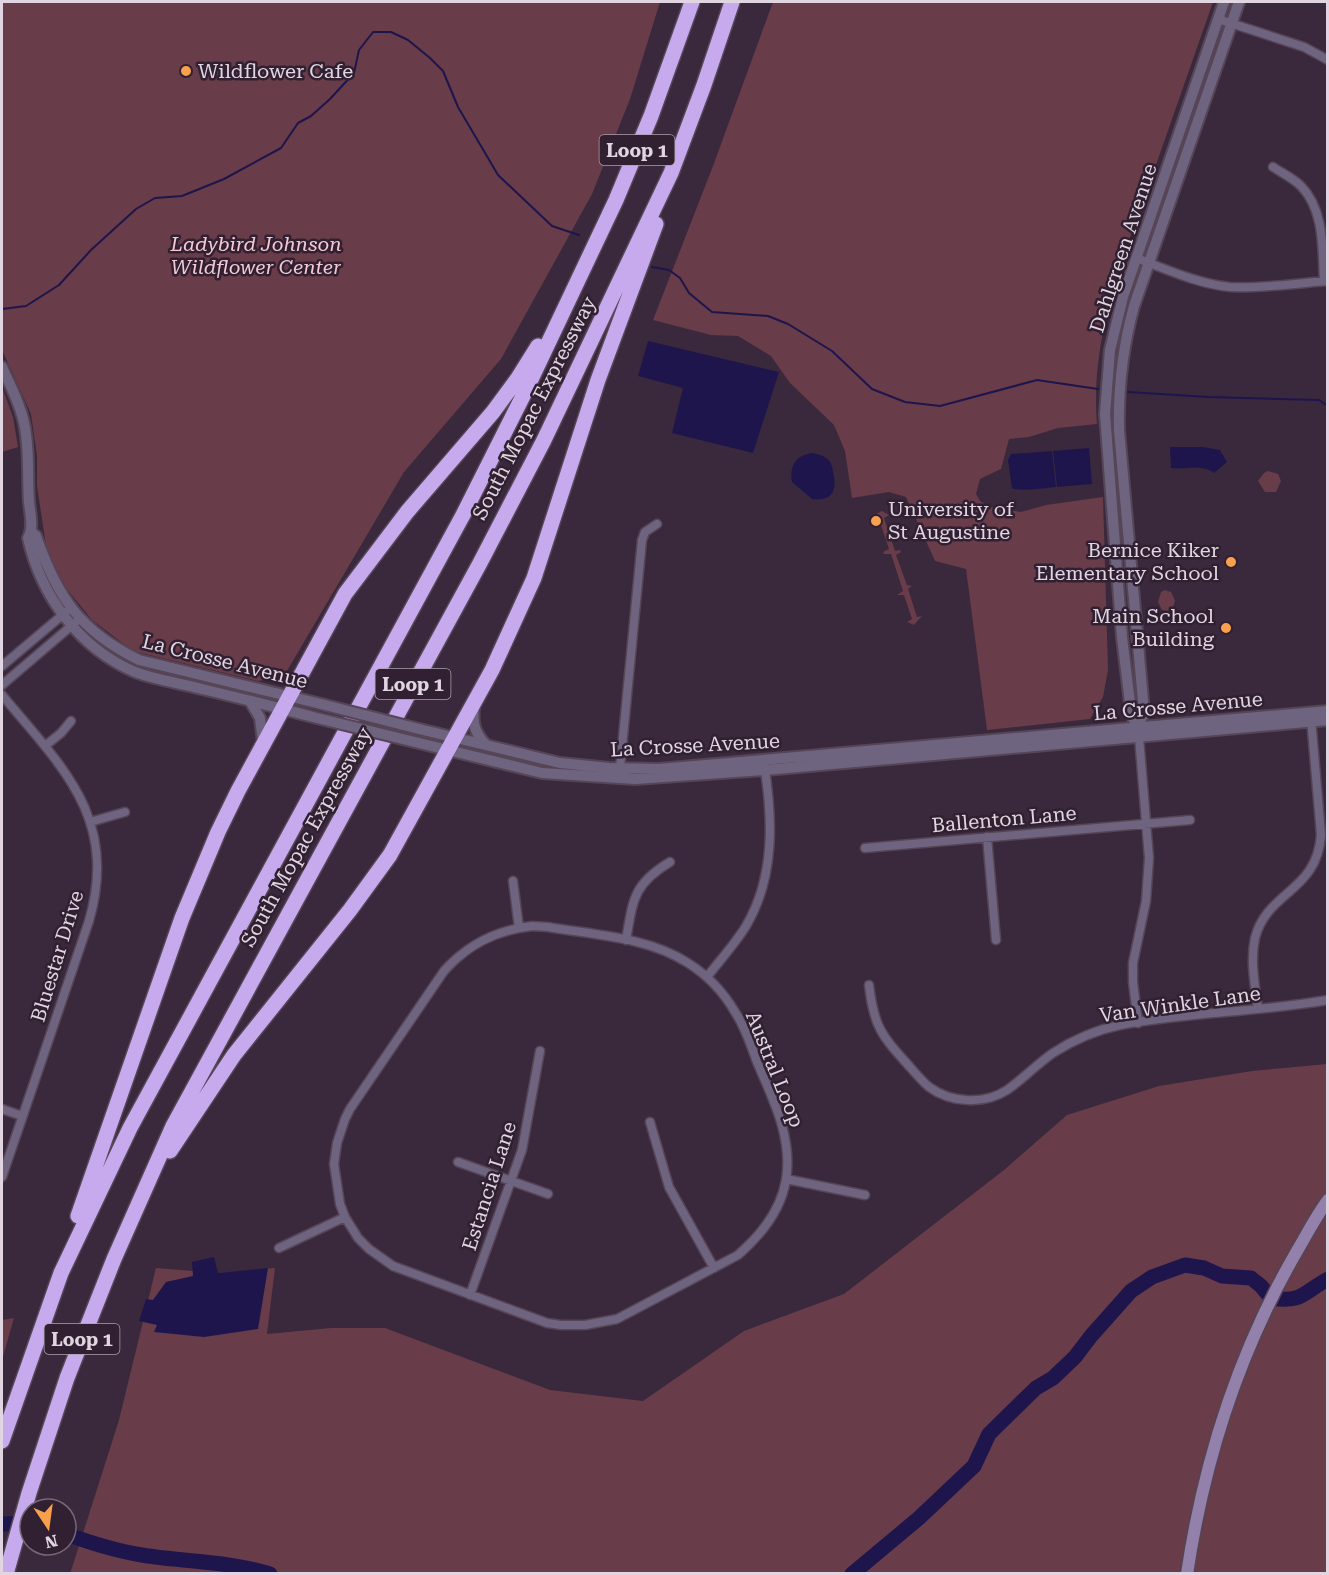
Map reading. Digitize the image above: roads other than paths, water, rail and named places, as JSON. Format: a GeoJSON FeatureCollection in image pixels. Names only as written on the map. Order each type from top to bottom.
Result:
{"type":"FeatureCollection","features":[{"type":"Feature","properties":{"kind":"highway","name":"South Mopac Expressway"},"geometry":{"type":"LineString","coordinates":[[2,1441],[61,1273],[130,1128],[463,514],[516,410],[631,164],[692,2]]}},
{"type":"Feature","properties":{"kind":"highway","name":"South Mopac Expressway"},"geometry":{"type":"LineString","coordinates":[[6,1574],[29,1493],[84,1332],[173,1126],[480,563],[544,440],[671,173],[732,2]]}},
{"type":"Feature","properties":{"kind":"highway"},"geometry":{"type":"LineString","coordinates":[[146,1189],[234,1055],[350,910],[390,855],[492,670],[534,578],[598,380],[655,225],[671,173]]}},
{"type":"Feature","properties":{"kind":"highway"},"geometry":{"type":"LineString","coordinates":[[61,1273],[74,1227],[182,918],[218,832],[345,594],[407,512],[493,412],[518,378],[572,293]]}},
{"type":"Feature","properties":{"kind":"main road"},"geometry":{"type":"LineString","coordinates":[[1187,1574],[1197,1515],[1223,1415],[1271,1298],[1328,1200]]}},
{"type":"Feature","properties":{"kind":"street","name":"Dahlgreen Avenue"},"geometry":{"type":"LineString","coordinates":[[1138,1023],[1133,963],[1148,889],[1149,858],[1138,732],[1131,713],[1122,637],[1104,414],[1110,350],[1118,313],[1224,2]]}},
{"type":"Feature","properties":{"kind":"street","name":"Dahlgreen Avenue"},"geometry":{"type":"LineString","coordinates":[[1138,732],[1144,712],[1119,430],[1119,395],[1124,352],[1131,317],[1239,2]]}},
{"type":"Feature","properties":{"kind":"street"},"geometry":{"type":"LineString","coordinates":[[1218,19],[1304,47],[1328,60]]}},
{"type":"Feature","properties":{"kind":"street"},"geometry":{"type":"LineString","coordinates":[[1136,258],[1195,279],[1228,287],[1326,281],[1320,224],[1315,206],[1299,184],[1273,166]]}},
{"type":"Feature","properties":{"kind":"street","name":"La Crosse Avenue"},"geometry":{"type":"LineString","coordinates":[[2,367],[24,423],[29,465],[32,532],[52,578],[67,611],[97,650],[136,672],[250,701],[321,704],[419,729],[450,744],[542,773],[609,779],[668,778],[764,765],[1311,717],[1328,711]]}},
{"type":"Feature","properties":{"kind":"street"},"geometry":{"type":"LineString","coordinates":[[620,768],[642,540],[645,532],[657,524]]}},
{"type":"Feature","properties":{"kind":"street"},"geometry":{"type":"LineString","coordinates":[[2,666],[67,611]]}},
{"type":"Feature","properties":{"kind":"street"},"geometry":{"type":"LineString","coordinates":[[2,685],[75,622]]}},
{"type":"Feature","properties":{"kind":"street","name":"La Crosse Avenue"},"geometry":{"type":"LineString","coordinates":[[75,622],[139,660],[286,703],[317,717],[415,742],[486,745],[546,760],[620,768],[764,765]]}},
{"type":"Feature","properties":{"kind":"street","name":"Bluestar Drive"},"geometry":{"type":"LineString","coordinates":[[2,695],[74,784],[90,822],[97,856],[96,888],[92,910],[2,1177]]}},
{"type":"Feature","properties":{"kind":"street"},"geometry":{"type":"LineString","coordinates":[[476,698],[472,719],[477,736],[486,745]]}},
{"type":"Feature","properties":{"kind":"street"},"geometry":{"type":"LineString","coordinates":[[250,701],[260,720],[264,745]]}},
{"type":"Feature","properties":{"kind":"street"},"geometry":{"type":"LineString","coordinates":[[1258,1009],[1253,959],[1257,931],[1274,905],[1310,872],[1319,851],[1321,835],[1311,717]]}},
{"type":"Feature","properties":{"kind":"street","name":"La Crosse Avenue"},"geometry":{"type":"LineString","coordinates":[[1311,717],[1328,720]]}},
{"type":"Feature","properties":{"kind":"street"},"geometry":{"type":"LineString","coordinates":[[45,746],[71,721]]}},
{"type":"Feature","properties":{"kind":"street"},"geometry":{"type":"LineString","coordinates":[[707,977],[746,927],[764,884],[770,834],[764,765]]}},
{"type":"Feature","properties":{"kind":"street"},"geometry":{"type":"LineString","coordinates":[[90,822],[125,812]]}},
{"type":"Feature","properties":{"kind":"street","name":"Ballenton Lane"},"geometry":{"type":"LineString","coordinates":[[865,848],[1190,820]]}},
{"type":"Feature","properties":{"kind":"street"},"geometry":{"type":"LineString","coordinates":[[987,837],[996,940]]}},
{"type":"Feature","properties":{"kind":"street"},"geometry":{"type":"LineString","coordinates":[[626,940],[632,903],[636,894],[650,875],[670,862]]}},
{"type":"Feature","properties":{"kind":"street"},"geometry":{"type":"LineString","coordinates":[[513,881],[519,928]]}},
{"type":"Feature","properties":{"kind":"street","name":"Austral Loop"},"geometry":{"type":"LineString","coordinates":[[548,927],[626,940],[658,947],[690,964],[707,977],[728,1000],[740,1019],[781,1119],[787,1146],[786,1179],[774,1214],[759,1235],[738,1255],[628,1314],[597,1323],[561,1325],[547,1323],[405,1272],[380,1258],[358,1238],[345,1217],[338,1196],[334,1164],[340,1131],[350,1109],[452,962],[488,936],[519,928],[548,927]]}},
{"type":"Feature","properties":{"kind":"street","name":"Van Winkle Lane"},"geometry":{"type":"LineString","coordinates":[[868,985],[873,1016],[885,1039],[929,1087],[960,1099],[976,1100],[999,1094],[1043,1060],[1071,1042],[1105,1029],[1328,1000]]}},
{"type":"Feature","properties":{"kind":"street","name":"Estancia Lane"},"geometry":{"type":"LineString","coordinates":[[470,1294],[524,1142],[540,1051]]}},
{"type":"Feature","properties":{"kind":"street"},"geometry":{"type":"LineString","coordinates":[[2,1109],[22,1116]]}},
{"type":"Feature","properties":{"kind":"street"},"geometry":{"type":"LineString","coordinates":[[650,1122],[669,1187],[714,1268]]}},
{"type":"Feature","properties":{"kind":"street"},"geometry":{"type":"LineString","coordinates":[[458,1162],[548,1194]]}},
{"type":"Feature","properties":{"kind":"street"},"geometry":{"type":"LineString","coordinates":[[786,1179],[865,1195]]}},
{"type":"Feature","properties":{"kind":"street"},"geometry":{"type":"LineString","coordinates":[[279,1248],[345,1217]]}},
{"type":"Feature","properties":{"kind":"waterway"},"geometry":{"type":"LineString","coordinates":[[2,309],[26,306],[59,285],[91,250],[136,209],[155,198],[182,196],[224,179],[281,148],[298,123],[311,116],[354,73],[359,50],[373,32],[391,32],[408,40],[430,58],[443,71],[458,107],[498,175],[552,226],[579,235]]}},
{"type":"Feature","properties":{"kind":"waterway"},"geometry":{"type":"LineString","coordinates":[[652,267],[669,270],[680,278],[689,293],[712,312],[768,316],[788,324],[832,351],[872,389],[905,402],[940,406],[1037,380],[1098,389]]}},
{"type":"Feature","properties":{"kind":"waterway"},"geometry":{"type":"LineString","coordinates":[[1128,392],[1319,400],[1328,406]]}},
{"type":"Feature","properties":{"kind":"waterway"},"geometry":{"type":"LineString","coordinates":[[852,1574],[919,1518],[974,1466],[989,1434],[1036,1388],[1053,1378],[1075,1357],[1131,1291],[1152,1277],[1185,1265],[1204,1268],[1222,1276],[1251,1278],[1271,1298],[1282,1299],[1302,1296],[1328,1279]]}},
{"type":"Feature","properties":{"kind":"waterway"},"geometry":{"type":"LineString","coordinates":[[2,1524],[18,1523]]}},
{"type":"Feature","properties":{"kind":"waterway"},"geometry":{"type":"LineString","coordinates":[[78,1538],[132,1553],[206,1562],[270,1574]]}},
{"type":"Feature","properties":{"kind":"place","name":"Wildflower Cafe"},"geometry":{"type":"Point","coordinates":[186,71]}},
{"type":"Feature","properties":{"kind":"place","name":"University of St Augustine"},"geometry":{"type":"Point","coordinates":[876,521]}},
{"type":"Feature","properties":{"kind":"place","name":"Bernice Kiker Elementary School"},"geometry":{"type":"Point","coordinates":[1231,562]}},
{"type":"Feature","properties":{"kind":"place","name":"Main School Building"},"geometry":{"type":"Point","coordinates":[1226,628]}},
{"type":"Feature","properties":{"kind":"park label","name":"Ladybird Johnson Wildflower Center"},"geometry":{"type":"Point","coordinates":[256,256]}}]}
